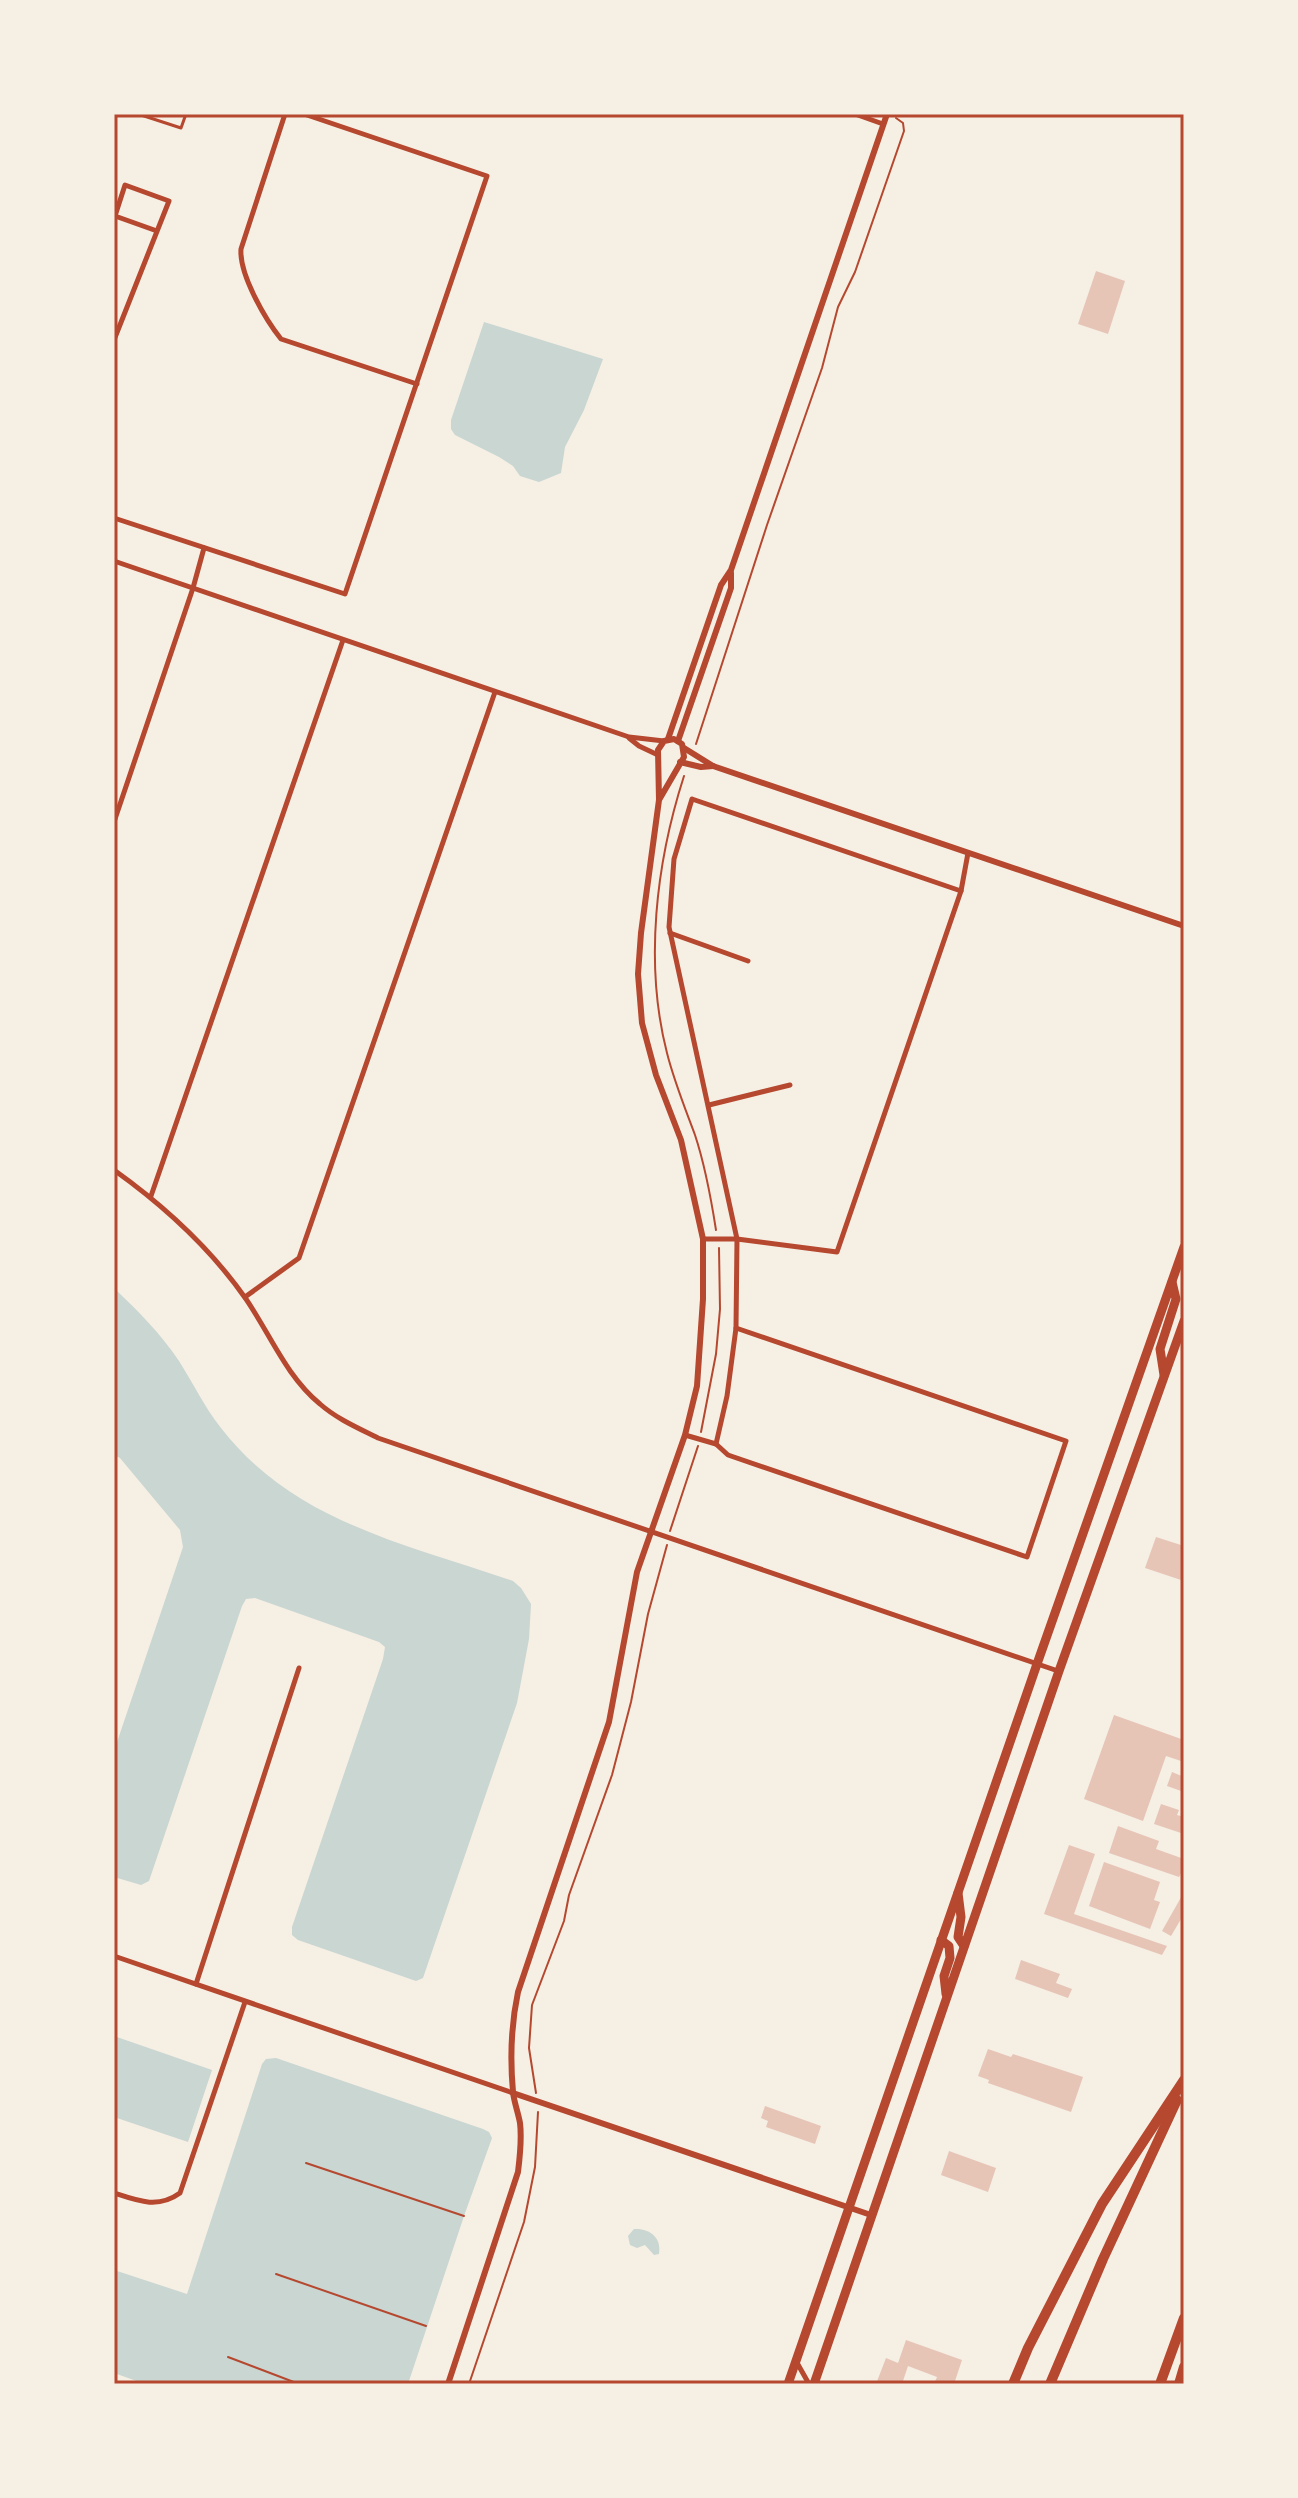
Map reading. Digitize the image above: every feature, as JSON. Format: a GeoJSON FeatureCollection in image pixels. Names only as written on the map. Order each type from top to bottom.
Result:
{"type":"FeatureCollection","features":[{"type":"Feature","properties":{"kind":"highway"},"geometry":{"type":"LineString","coordinates":[[788,2384],[957,1891],[1184,1247]]}},
{"type":"Feature","properties":{"kind":"highway"},"geometry":{"type":"LineString","coordinates":[[1164,1378],[1160,1349],[1176,1299],[1172,1282]]}},
{"type":"Feature","properties":{"kind":"highway"},"geometry":{"type":"LineString","coordinates":[[811,2384],[1184,1321]]}},
{"type":"Feature","properties":{"kind":"highway"},"geometry":{"type":"LineString","coordinates":[[957,1891],[961,1917],[958,1937],[964,1946]]}},
{"type":"Feature","properties":{"kind":"highway"},"geometry":{"type":"LineString","coordinates":[[941,1940],[951,1951],[944,1976],[947,1998]]}},
{"type":"Feature","properties":{"kind":"highway"},"geometry":{"type":"LineString","coordinates":[[1013,2384],[1028,2348],[1102,2204],[1184,2080]]}},
{"type":"Feature","properties":{"kind":"highway"},"geometry":{"type":"LineString","coordinates":[[1050,2384],[1108,2247],[1184,2088]]}},
{"type":"Feature","properties":{"kind":"highway"},"geometry":{"type":"LineString","coordinates":[[1160,2384],[1184,2318]]}},
{"type":"Feature","properties":{"kind":"highway"},"geometry":{"type":"LineString","coordinates":[[1179,2384],[1184,2367]]}},
{"type":"Feature","properties":{"kind":"street"},"geometry":{"type":"LineString","coordinates":[[285,114],[241,249],[240,262],[270,325],[281,339],[417,384]]}},
{"type":"Feature","properties":{"kind":"street"},"geometry":{"type":"LineString","coordinates":[[114,518],[345,594],[487,176],[304,114]]}},
{"type":"Feature","properties":{"kind":"street"},"geometry":{"type":"LineString","coordinates":[[855,114],[883,124]]}},
{"type":"Feature","properties":{"kind":"street"},"geometry":{"type":"LineString","coordinates":[[448,2384],[518,2172],[521,2135],[513,2093],[513,2019],[518,1992],[609,1722],[637,1572],[685,1435],[697,1386],[703,1299],[703,1239],[681,1140],[656,1075],[642,1023],[638,974],[659,800],[659,746],[666,740],[721,585],[731,570],[887,114]]}},
{"type":"Feature","properties":{"kind":"street"},"geometry":{"type":"LineString","coordinates":[[114,340],[169,201],[125,185],[115,216],[157,231]]}},
{"type":"Feature","properties":{"kind":"street"},"geometry":{"type":"LineString","coordinates":[[114,822],[204,548]]}},
{"type":"Feature","properties":{"kind":"street"},"geometry":{"type":"LineString","coordinates":[[114,561],[629,737],[678,741],[713,766],[1184,926]]}},
{"type":"Feature","properties":{"kind":"street"},"geometry":{"type":"LineString","coordinates":[[678,741],[731,588],[731,570]]}},
{"type":"Feature","properties":{"kind":"street"},"geometry":{"type":"LineString","coordinates":[[151,1196],[343,640]]}},
{"type":"Feature","properties":{"kind":"street"},"geometry":{"type":"LineString","coordinates":[[245,1297],[299,1258],[495,692]]}},
{"type":"Feature","properties":{"kind":"street"},"geometry":{"type":"LineString","coordinates":[[629,737],[668,765],[679,762],[713,766]]}},
{"type":"Feature","properties":{"kind":"street"},"geometry":{"type":"LineString","coordinates":[[659,800],[684,757],[684,748]]}},
{"type":"Feature","properties":{"kind":"street"},"geometry":{"type":"LineString","coordinates":[[716,1444],[727,1396],[736,1328],[737,1239],[670,933],[674,859],[692,799],[961,891]]}},
{"type":"Feature","properties":{"kind":"street"},"geometry":{"type":"LineString","coordinates":[[703,1239],[737,1239],[837,1252],[961,891],[968,853]]}},
{"type":"Feature","properties":{"kind":"street"},"geometry":{"type":"LineString","coordinates":[[670,933],[748,961]]}},
{"type":"Feature","properties":{"kind":"street"},"geometry":{"type":"LineString","coordinates":[[709,1105],[790,1085]]}},
{"type":"Feature","properties":{"kind":"street"},"geometry":{"type":"LineString","coordinates":[[114,1170],[151,1196],[213,1259],[245,1297],[293,1375],[319,1403],[344,1421],[378,1438],[1059,1671]]}},
{"type":"Feature","properties":{"kind":"street"},"geometry":{"type":"LineString","coordinates":[[685,1435],[716,1444],[728,1455],[1027,1557],[1066,1441],[736,1328]]}},
{"type":"Feature","properties":{"kind":"street"},"geometry":{"type":"LineString","coordinates":[[196,1984],[299,1668]]}},
{"type":"Feature","properties":{"kind":"street"},"geometry":{"type":"LineString","coordinates":[[114,1956],[871,2215]]}},
{"type":"Feature","properties":{"kind":"street"},"geometry":{"type":"LineString","coordinates":[[114,2193],[143,2203],[170,2201],[180,2193],[245,2002]]}},
{"type":"Feature","properties":{"kind":"street"},"geometry":{"type":"LineString","coordinates":[[796,2360],[811,2384]]}},
{"type":"Feature","properties":{"kind":"lane"},"geometry":{"type":"LineString","coordinates":[[138,114],[181,128],[186,114]]}},
{"type":"Feature","properties":{"kind":"path"},"geometry":{"type":"LineString","coordinates":[[694,754],[767,525],[822,368],[838,307],[855,272],[904,131],[903,123],[887,114]]}},
{"type":"Feature","properties":{"kind":"path"},"geometry":{"type":"LineString","coordinates":[[469,2384],[524,2222],[535,2167],[537,2101],[529,2048],[532,2005],[564,1921],[569,1895],[612,1775],[674,1513],[700,1440],[716,1354],[720,1309],[718,1239],[704,1165],[667,1055],[658,1013],[654,947],[668,825],[690,764]]}},
{"type":"Feature","properties":{"kind":"path"},"geometry":{"type":"LineString","coordinates":[[306,2163],[464,2216]]}},
{"type":"Feature","properties":{"kind":"path"},"geometry":{"type":"LineString","coordinates":[[276,2274],[426,2326]]}},
{"type":"Feature","properties":{"kind":"path"},"geometry":{"type":"LineString","coordinates":[[228,2357],[299,2384]]}},
{"type":"Feature","properties":{"kind":"shaded area"},"geometry":{"type":"Polygon","coordinates":[[[484,322],[603,359],[584,410],[565,447],[561,473],[539,482],[520,476],[513,466],[455,435],[451,429],[451,420],[484,322]]]}},
{"type":"Feature","properties":{"kind":"shaded area"},"geometry":{"type":"Polygon","coordinates":[[[114,1288],[172,1351],[221,1428],[250,1460],[282,1486],[354,1526],[513,1581],[531,1604],[529,1639],[517,1703],[423,1978],[416,1981],[298,1940],[292,1935],[292,1927],[385,1647],[379,1642],[255,1598],[246,1599],[242,1606],[149,1881],[141,1885],[114,1877],[114,1751],[183,1547],[180,1530],[120,1458],[114,1455],[114,1288]]]}},
{"type":"Feature","properties":{"kind":"shaded area"},"geometry":{"type":"Polygon","coordinates":[[[114,2036],[212,2070],[188,2142],[114,2117],[114,2036]]]}},
{"type":"Feature","properties":{"kind":"shaded area"},"geometry":{"type":"Polygon","coordinates":[[[276,2058],[483,2129],[492,2138],[408,2384],[145,2384],[114,2373],[114,2270],[187,2294],[262,2064],[266,2059],[276,2058]]]}},
{"type":"Feature","properties":{"kind":"shaded area"},"geometry":{"type":"Polygon","coordinates":[[[634,2229],[645,2230],[656,2238],[659,2254],[654,2255],[645,2245],[637,2248],[630,2245],[628,2236],[634,2229]]]}},
{"type":"Feature","properties":{"kind":"building"},"geometry":{"type":"Polygon","coordinates":[[[1096,271],[1125,281],[1108,334],[1078,324],[1096,271]]]}},
{"type":"Feature","properties":{"kind":"building"},"geometry":{"type":"Polygon","coordinates":[[[1156,1537],[1184,1546],[1184,1581],[1145,1568],[1156,1537]]]}},
{"type":"Feature","properties":{"kind":"building"},"geometry":{"type":"Polygon","coordinates":[[[1114,1715],[1184,1740],[1184,1762],[1166,1756],[1143,1821],[1084,1799],[1114,1715]]]}},
{"type":"Feature","properties":{"kind":"building"},"geometry":{"type":"Polygon","coordinates":[[[1172,1772],[1184,1777],[1184,1792],[1167,1786],[1172,1772]]]}},
{"type":"Feature","properties":{"kind":"building"},"geometry":{"type":"Polygon","coordinates":[[[1161,1804],[1179,1810],[1177,1815],[1184,1817],[1184,1834],[1154,1824],[1161,1804]]]}},
{"type":"Feature","properties":{"kind":"building"},"geometry":{"type":"Polygon","coordinates":[[[1118,1826],[1159,1841],[1156,1849],[1184,1859],[1184,1868],[1179,1877],[1109,1853],[1118,1826]]]}},
{"type":"Feature","properties":{"kind":"building"},"geometry":{"type":"Polygon","coordinates":[[[1069,1845],[1095,1854],[1074,1914],[1167,1946],[1162,1955],[1044,1914],[1069,1845]]]}},
{"type":"Feature","properties":{"kind":"building"},"geometry":{"type":"Polygon","coordinates":[[[1104,1862],[1160,1882],[1154,1900],[1160,1902],[1150,1929],[1089,1906],[1104,1862]]]}},
{"type":"Feature","properties":{"kind":"building"},"geometry":{"type":"Polygon","coordinates":[[[1184,1892],[1184,1914],[1171,1936],[1162,1931],[1184,1892]]]}},
{"type":"Feature","properties":{"kind":"building"},"geometry":{"type":"Polygon","coordinates":[[[1021,1960],[1060,1974],[1056,1983],[1072,1989],[1068,1998],[1015,1979],[1021,1960]]]}},
{"type":"Feature","properties":{"kind":"building"},"geometry":{"type":"Polygon","coordinates":[[[988,2049],[1083,2077],[1071,2112],[988,2083],[989,2080],[978,2076],[988,2049]]]}},
{"type":"Feature","properties":{"kind":"building"},"geometry":{"type":"Polygon","coordinates":[[[765,2106],[821,2126],[815,2144],[766,2127],[768,2121],[761,2118],[765,2106]]]}},
{"type":"Feature","properties":{"kind":"building"},"geometry":{"type":"Polygon","coordinates":[[[949,2151],[996,2168],[988,2192],[941,2175],[949,2151]]]}},
{"type":"Feature","properties":{"kind":"building"},"geometry":{"type":"Polygon","coordinates":[[[906,2340],[962,2360],[954,2384],[934,2384],[937,2377],[908,2366],[902,2384],[876,2384],[886,2358],[898,2363],[906,2340]]]}}]}
